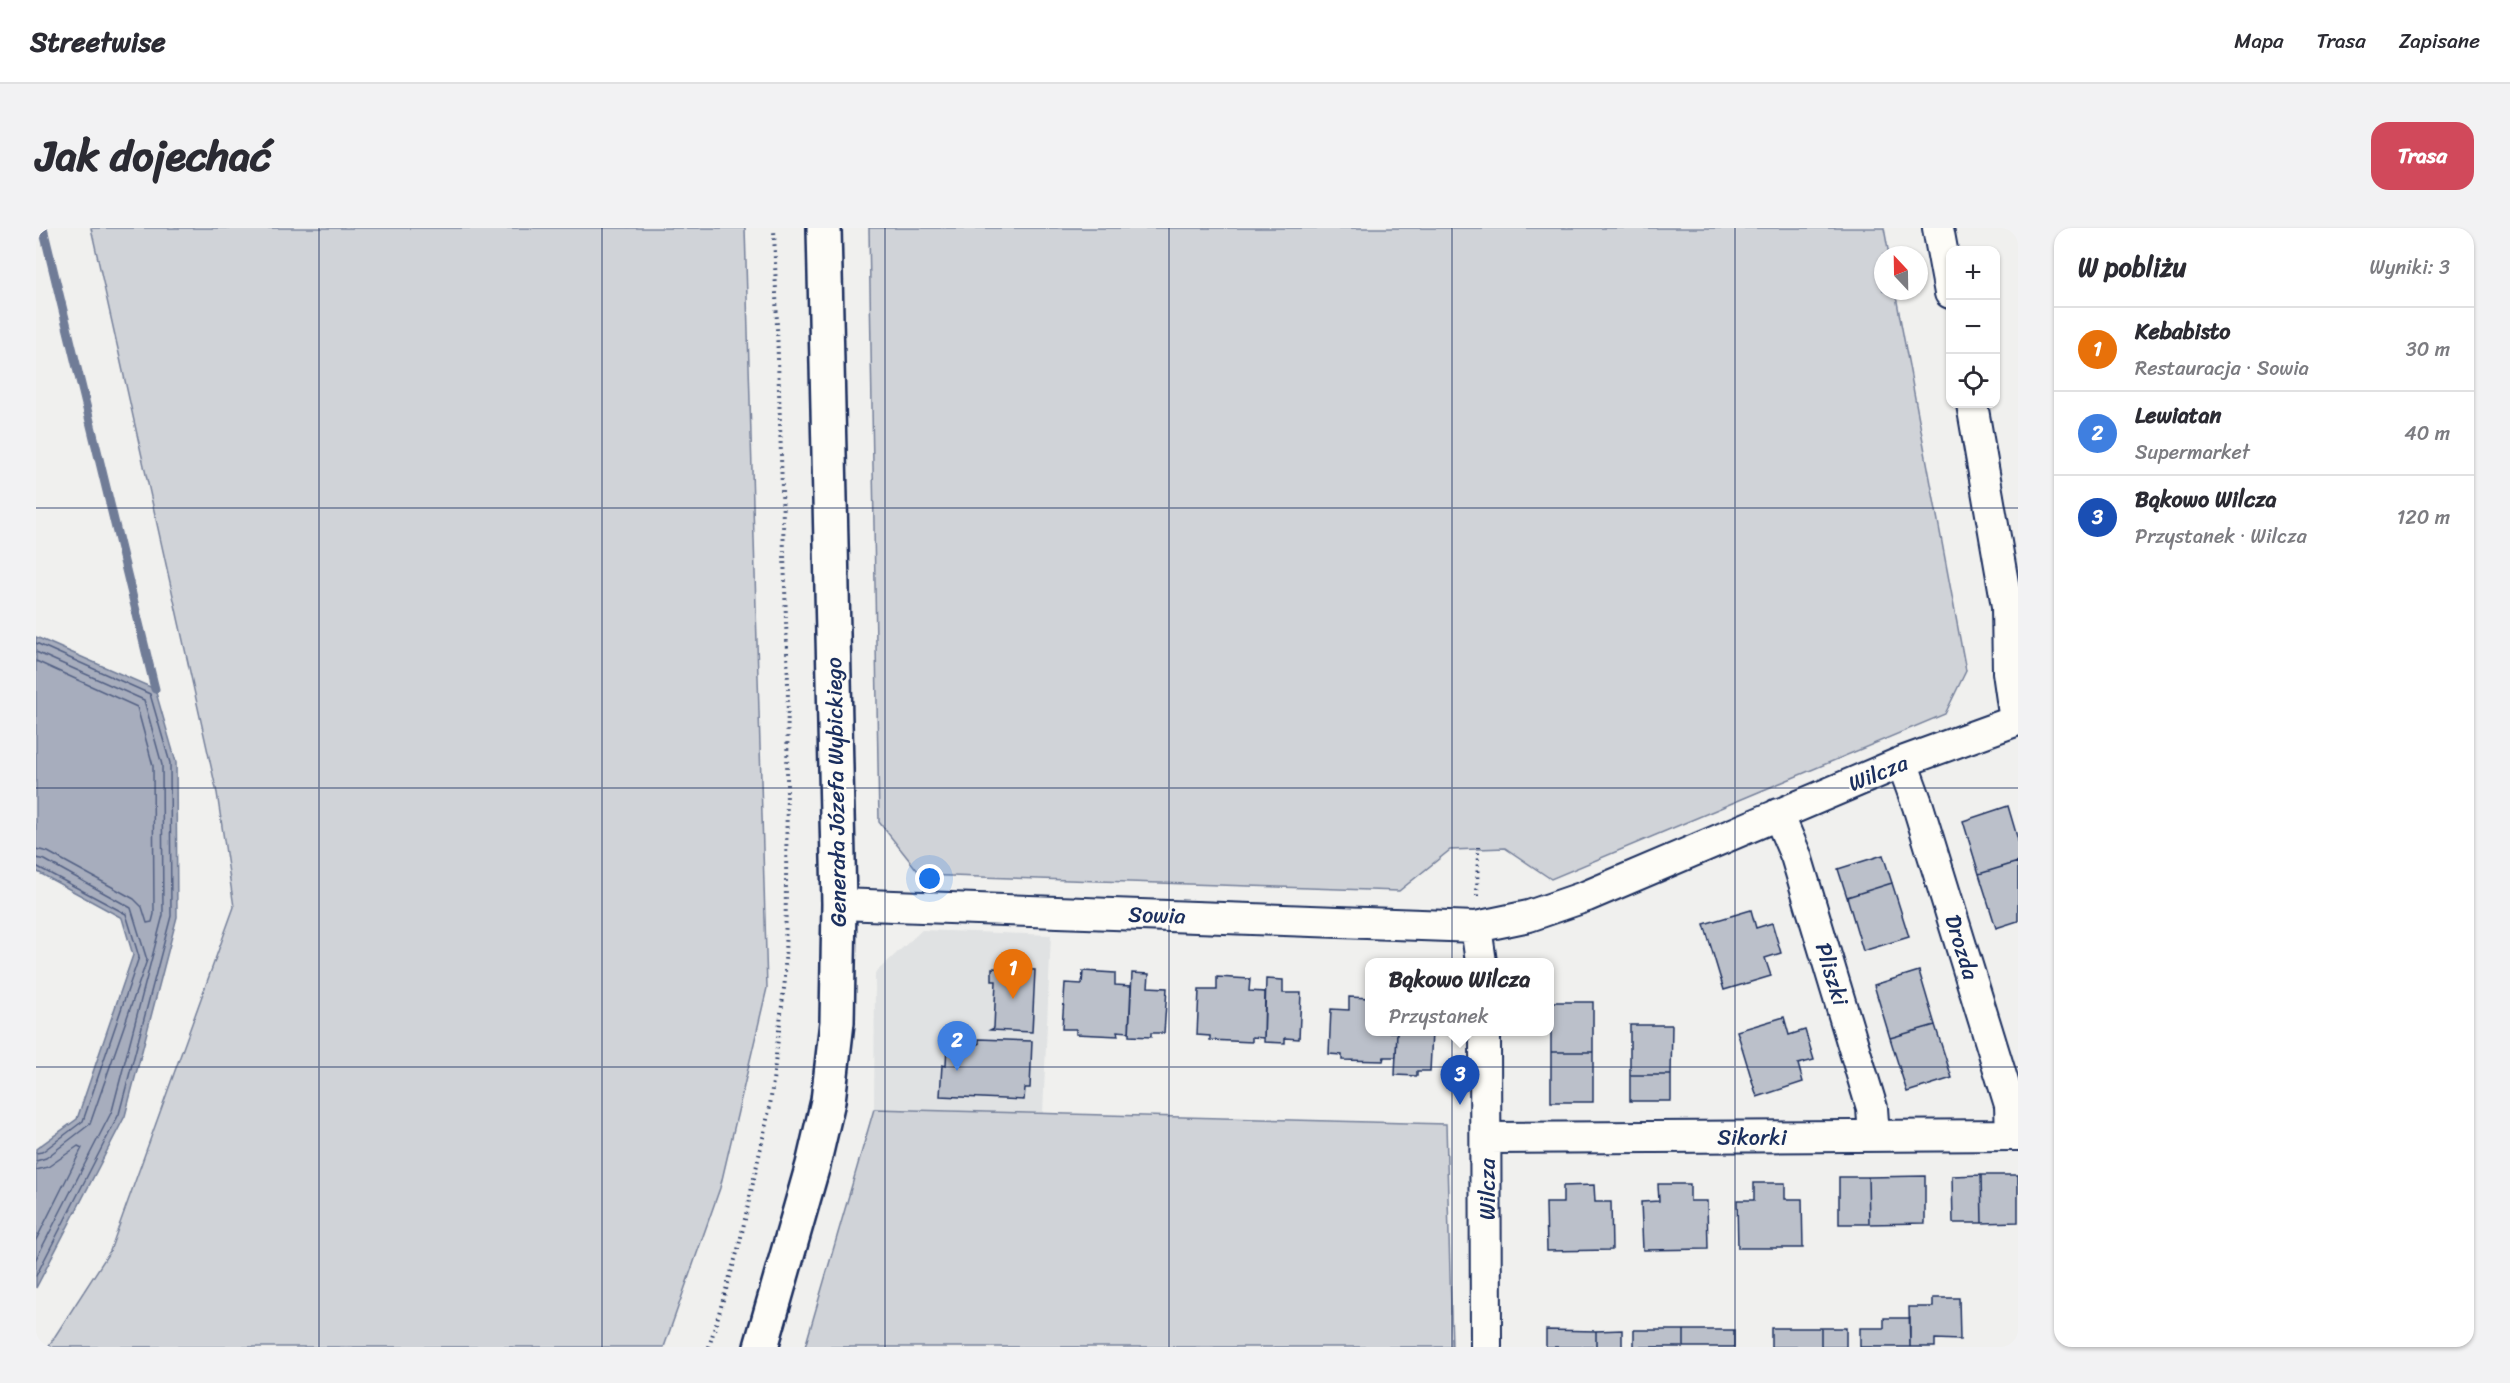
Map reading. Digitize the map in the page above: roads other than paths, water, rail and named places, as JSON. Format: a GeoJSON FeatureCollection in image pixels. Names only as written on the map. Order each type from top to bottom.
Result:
{"type":"FeatureCollection","features":[{"type":"Feature","properties":{"kind":"main road","name":"Generała Józefa Wybickiego"},"geometry":{"type":"LineString","coordinates":[[761,1347],[813,1165],[828,1101],[837,1022],[839,904],[824,228]]}},
{"type":"Feature","properties":{"kind":"street"},"geometry":{"type":"LineString","coordinates":[[1938,228],[1946,271]]}},
{"type":"Feature","properties":{"kind":"street","name":"Wilcza"},"geometry":{"type":"LineString","coordinates":[[1476,927],[1529,916],[1587,896],[1902,762],[2016,720],[2008,672],[2007,606],[1973,408]]}},
{"type":"Feature","properties":{"kind":"street","name":"Drozda"},"geometry":{"type":"LineString","coordinates":[[1902,762],[1918,806],[2010,1105],[2014,1135]]}},
{"type":"Feature","properties":{"kind":"street","name":"Pliszki"},"geometry":{"type":"LineString","coordinates":[[1778,814],[1796,856],[1872,1107],[1874,1136]]}},
{"type":"Feature","properties":{"kind":"street","name":"Sowia"},"geometry":{"type":"LineString","coordinates":[[839,904],[1476,927]]}},
{"type":"Feature","properties":{"kind":"street"},"geometry":{"type":"LineString","coordinates":[[1476,927],[1480,958]]}},
{"type":"Feature","properties":{"kind":"street","name":"Wilcza"},"geometry":{"type":"LineString","coordinates":[[1485,1036],[1487,1138],[1485,1347]]}},
{"type":"Feature","properties":{"kind":"street","name":"Sikorki"},"geometry":{"type":"LineString","coordinates":[[1487,1138],[2014,1135]]}},
{"type":"Feature","properties":{"kind":"water"},"geometry":{"type":"Polygon","coordinates":[[[36,637],[155,689],[176,762],[177,917],[125,1116],[36,1288],[36,1149],[77,1119],[133,955],[122,918],[36,871],[36,637]]]}},
{"type":"Feature","properties":{"kind":"waterway"},"geometry":{"type":"LineString","coordinates":[[43,228],[155,689]]}},
{"type":"Feature","properties":{"kind":"place","name":"Kebabisto"},"geometry":{"type":"Point","coordinates":[1013,999]}},
{"type":"Feature","properties":{"kind":"place","name":"Lewiatan"},"geometry":{"type":"Point","coordinates":[957,1071]}},
{"type":"Feature","properties":{"kind":"place","name":"Bąkowo Wilcza"},"geometry":{"type":"Point","coordinates":[1460,1105]}}]}
